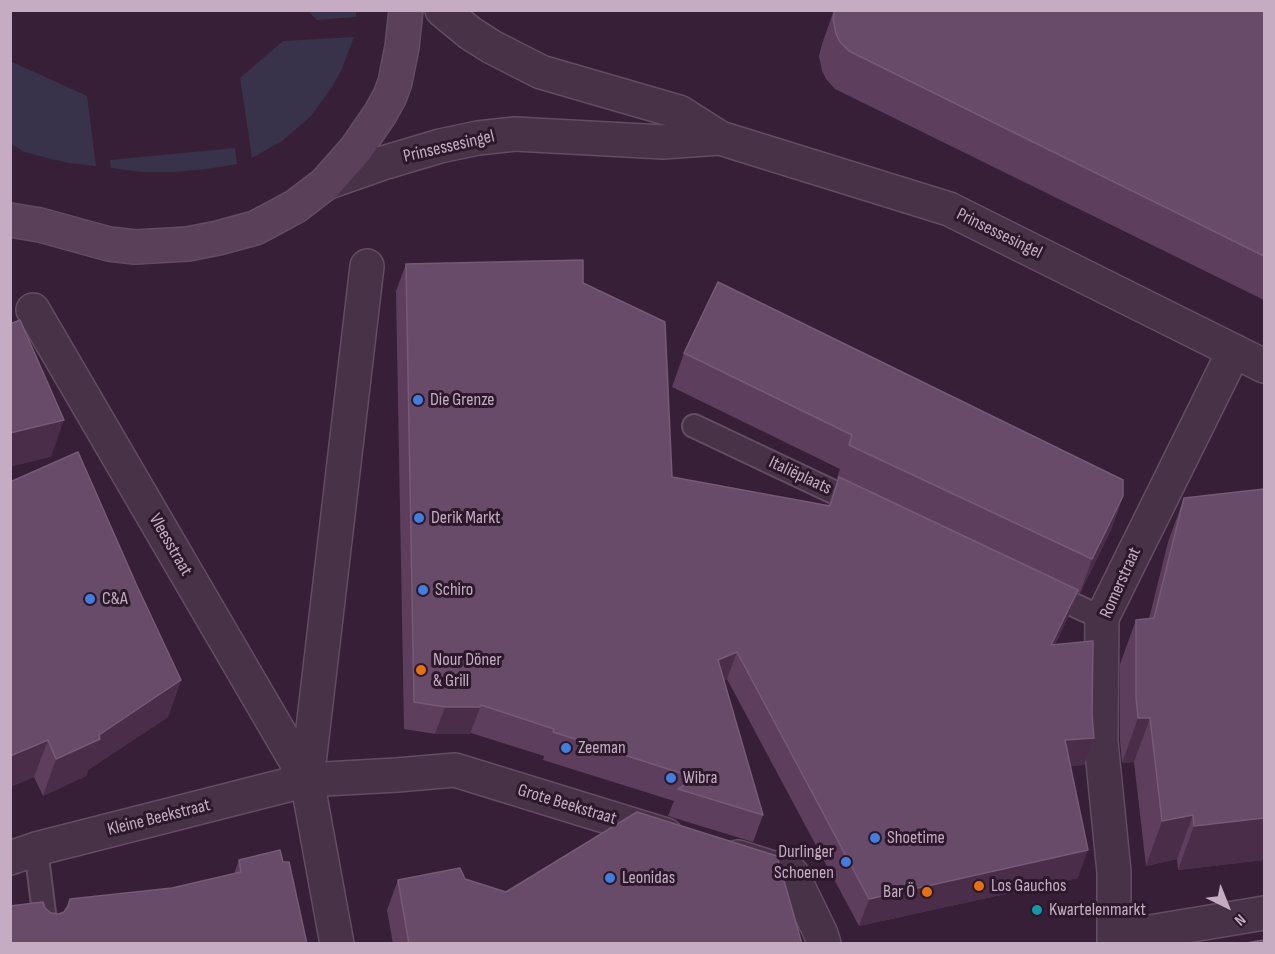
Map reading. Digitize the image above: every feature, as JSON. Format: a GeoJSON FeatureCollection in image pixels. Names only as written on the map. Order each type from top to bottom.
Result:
{"type":"FeatureCollection","features":[{"type":"Feature","properties":{"kind":"main road"},"geometry":{"type":"LineString","coordinates":[[10,194],[25,222],[109,244],[135,247],[188,244],[255,228],[296,206],[327,183],[368,134],[390,96],[395,82],[406,10]]}},
{"type":"Feature","properties":{"kind":"street","name":"Prinsessesingel"},"geometry":{"type":"LineString","coordinates":[[442,10],[470,33],[492,47],[541,72],[679,112],[720,138],[949,209],[1264,366]]}},
{"type":"Feature","properties":{"kind":"street","name":"Prinsessesingel"},"geometry":{"type":"LineString","coordinates":[[327,183],[383,163],[477,138],[515,134],[663,142],[720,138]]}},
{"type":"Feature","properties":{"kind":"street","name":"Vleesstraat"},"geometry":{"type":"LineString","coordinates":[[337,944],[307,780],[368,266]]}},
{"type":"Feature","properties":{"kind":"street","name":"Vleesstraat"},"geometry":{"type":"LineString","coordinates":[[33,310],[307,780]]}},
{"type":"Feature","properties":{"kind":"street","name":"Romerstraat"},"geometry":{"type":"LineString","coordinates":[[1124,938],[1114,872],[1101,742],[1102,618],[1234,351]]}},
{"type":"Feature","properties":{"kind":"street","name":"Grote Beekstraat"},"geometry":{"type":"LineString","coordinates":[[307,780],[397,776],[455,770],[702,846],[792,874],[822,939]]}},
{"type":"Feature","properties":{"kind":"street","name":"Kleine Beekstraat"},"geometry":{"type":"LineString","coordinates":[[23,853],[307,780]]}},
{"type":"Feature","properties":{"kind":"street"},"geometry":{"type":"LineString","coordinates":[[1124,938],[1264,914]]}},
{"type":"Feature","properties":{"kind":"lane","name":"Italiëplaats"},"geometry":{"type":"LineString","coordinates":[[694,426],[876,512]]}},
{"type":"Feature","properties":{"kind":"lane"},"geometry":{"type":"LineString","coordinates":[[1027,583],[1102,618]]}},
{"type":"Feature","properties":{"kind":"lane"},"geometry":{"type":"LineString","coordinates":[[23,853],[46,929]]}},
{"type":"Feature","properties":{"kind":"shaded area"},"geometry":{"type":"Polygon","coordinates":[[[308,11],[356,11],[356,17],[317,20],[308,11]]]}},
{"type":"Feature","properties":{"kind":"shaded area"},"geometry":{"type":"Polygon","coordinates":[[[354,37],[341,71],[311,116],[282,141],[252,158],[240,78],[283,41],[354,37]]]}},
{"type":"Feature","properties":{"kind":"shaded area"},"geometry":{"type":"Polygon","coordinates":[[[10,61],[87,96],[96,166],[68,163],[24,152],[11,144],[10,61]]]}},
{"type":"Feature","properties":{"kind":"shaded area"},"geometry":{"type":"Polygon","coordinates":[[[235,148],[237,164],[207,169],[141,172],[111,168],[110,160],[235,148]]]}},
{"type":"Feature","properties":{"kind":"building"},"geometry":{"type":"Polygon","coordinates":[[[835,10],[1264,10],[1264,256],[849,51],[836,34],[833,18],[835,10]]]}},
{"type":"Feature","properties":{"kind":"building"},"geometry":{"type":"Polygon","coordinates":[[[583,260],[583,283],[665,322],[672,477],[830,506],[839,477],[1078,590],[1051,645],[1093,641],[1094,738],[1065,740],[1088,850],[869,899],[737,652],[718,660],[763,815],[678,789],[696,778],[553,732],[554,729],[481,705],[480,707],[445,707],[414,702],[406,264],[583,260]]]}},
{"type":"Feature","properties":{"kind":"building"},"geometry":{"type":"Polygon","coordinates":[[[718,282],[1123,480],[1123,496],[1092,559],[849,445],[852,435],[684,353],[718,282]]]}},
{"type":"Feature","properties":{"kind":"building"},"geometry":{"type":"Polygon","coordinates":[[[20,320],[64,420],[10,433],[10,324],[20,320]]]}},
{"type":"Feature","properties":{"kind":"building"},"geometry":{"type":"Polygon","coordinates":[[[78,452],[181,680],[99,735],[100,739],[56,759],[48,740],[10,756],[10,482],[78,452]]]}},
{"type":"Feature","properties":{"kind":"building"},"geometry":{"type":"Polygon","coordinates":[[[1264,489],[1264,818],[1194,826],[1193,815],[1162,821],[1150,718],[1138,718],[1136,620],[1154,618],[1184,498],[1264,489]]]}},
{"type":"Feature","properties":{"kind":"building"},"geometry":{"type":"Polygon","coordinates":[[[637,812],[777,856],[802,944],[409,944],[398,880],[460,868],[465,879],[506,892],[637,812]]]}},
{"type":"Feature","properties":{"kind":"building"},"geometry":{"type":"Polygon","coordinates":[[[280,850],[283,862],[289,862],[307,944],[10,944],[10,906],[43,902],[45,908],[51,913],[59,914],[64,912],[70,899],[172,888],[241,872],[239,860],[280,850]]]}},
{"type":"Feature","properties":{"kind":"building"},"geometry":{"type":"Polygon","coordinates":[[[1264,940],[1264,944],[1240,944],[1264,940]]]}},
{"type":"Feature","properties":{"kind":"place","name":"Die Grenze"},"geometry":{"type":"Point","coordinates":[418,400]}},
{"type":"Feature","properties":{"kind":"place","name":"Derik Markt"},"geometry":{"type":"Point","coordinates":[419,518]}},
{"type":"Feature","properties":{"kind":"place","name":"Schiro"},"geometry":{"type":"Point","coordinates":[423,590]}},
{"type":"Feature","properties":{"kind":"place","name":"C&A"},"geometry":{"type":"Point","coordinates":[90,599]}},
{"type":"Feature","properties":{"kind":"place","name":"Nour Döner & Grill"},"geometry":{"type":"Point","coordinates":[421,670]}},
{"type":"Feature","properties":{"kind":"place","name":"Zeeman"},"geometry":{"type":"Point","coordinates":[566,748]}},
{"type":"Feature","properties":{"kind":"place","name":"Wibra"},"geometry":{"type":"Point","coordinates":[671,778]}},
{"type":"Feature","properties":{"kind":"place","name":"Shoetime"},"geometry":{"type":"Point","coordinates":[875,838]}},
{"type":"Feature","properties":{"kind":"place","name":"Durlinger Schoenen"},"geometry":{"type":"Point","coordinates":[846,862]}},
{"type":"Feature","properties":{"kind":"place","name":"Leonidas"},"geometry":{"type":"Point","coordinates":[610,878]}},
{"type":"Feature","properties":{"kind":"place","name":"Los Gauchos"},"geometry":{"type":"Point","coordinates":[979,886]}},
{"type":"Feature","properties":{"kind":"place","name":"Bar Ö"},"geometry":{"type":"Point","coordinates":[927,892]}},
{"type":"Feature","properties":{"kind":"place","name":"Kwartelenmarkt"},"geometry":{"type":"Point","coordinates":[1037,910]}}]}
